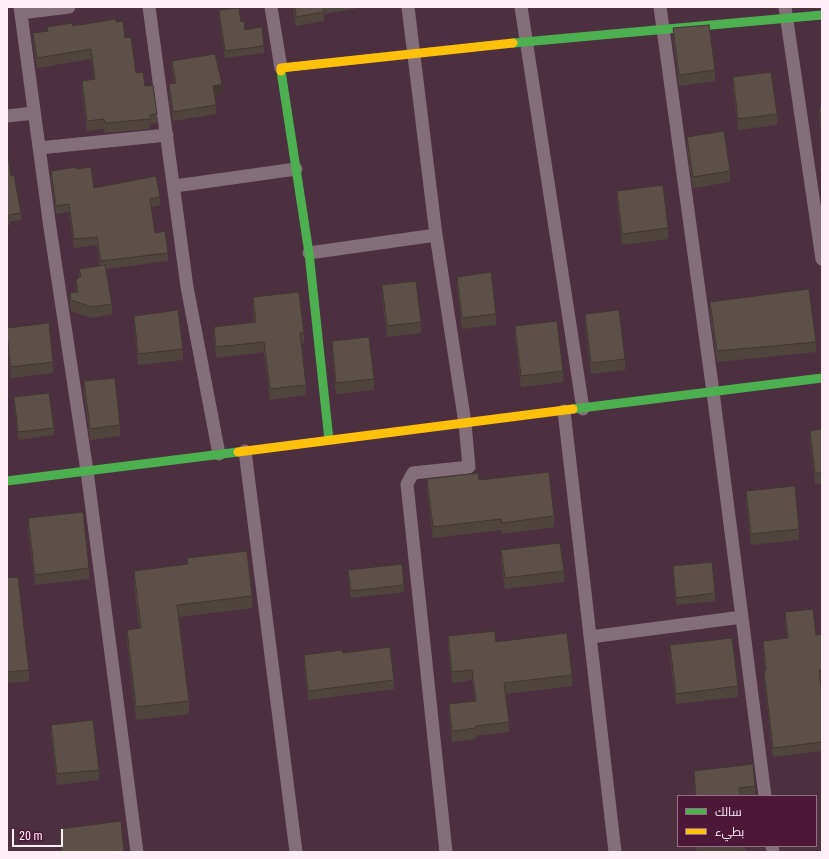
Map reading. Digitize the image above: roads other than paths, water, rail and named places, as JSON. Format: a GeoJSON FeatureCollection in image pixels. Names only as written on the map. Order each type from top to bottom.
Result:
{"type":"FeatureCollection","features":[{"type":"Feature","properties":{"kind":"street"},"geometry":{"type":"LineString","coordinates":[[69,7],[21,10],[39,148],[87,471],[137,852]]}},
{"type":"Feature","properties":{"kind":"street"},"geometry":{"type":"LineString","coordinates":[[149,7],[187,288],[220,454]]}},
{"type":"Feature","properties":{"kind":"street"},"geometry":{"type":"LineString","coordinates":[[271,7],[309,253],[329,440]]}},
{"type":"Feature","properties":{"kind":"street"},"geometry":{"type":"LineString","coordinates":[[408,7],[436,235],[465,423],[469,467],[413,473],[407,484],[446,852]]}},
{"type":"Feature","properties":{"kind":"street"},"geometry":{"type":"LineString","coordinates":[[521,7],[582,408]]}},
{"type":"Feature","properties":{"kind":"street"},"geometry":{"type":"LineString","coordinates":[[660,7],[713,392],[765,795]]}},
{"type":"Feature","properties":{"kind":"street"},"geometry":{"type":"LineString","coordinates":[[281,68],[526,42],[663,31],[785,13],[822,15]]}},
{"type":"Feature","properties":{"kind":"street"},"geometry":{"type":"LineString","coordinates":[[785,13],[822,259]]}},
{"type":"Feature","properties":{"kind":"street"},"geometry":{"type":"LineString","coordinates":[[7,116],[34,113]]}},
{"type":"Feature","properties":{"kind":"street"},"geometry":{"type":"LineString","coordinates":[[39,148],[167,135]]}},
{"type":"Feature","properties":{"kind":"street"},"geometry":{"type":"LineString","coordinates":[[174,186],[296,169]]}},
{"type":"Feature","properties":{"kind":"street"},"geometry":{"type":"LineString","coordinates":[[309,253],[436,235]]}},
{"type":"Feature","properties":{"kind":"street"},"geometry":{"type":"LineString","coordinates":[[7,481],[822,378]]}},
{"type":"Feature","properties":{"kind":"street"},"geometry":{"type":"LineString","coordinates":[[564,411],[615,852]]}},
{"type":"Feature","properties":{"kind":"street"},"geometry":{"type":"LineString","coordinates":[[245,451],[296,852]]}},
{"type":"Feature","properties":{"kind":"street"},"geometry":{"type":"LineString","coordinates":[[590,637],[742,617]]}}]}
